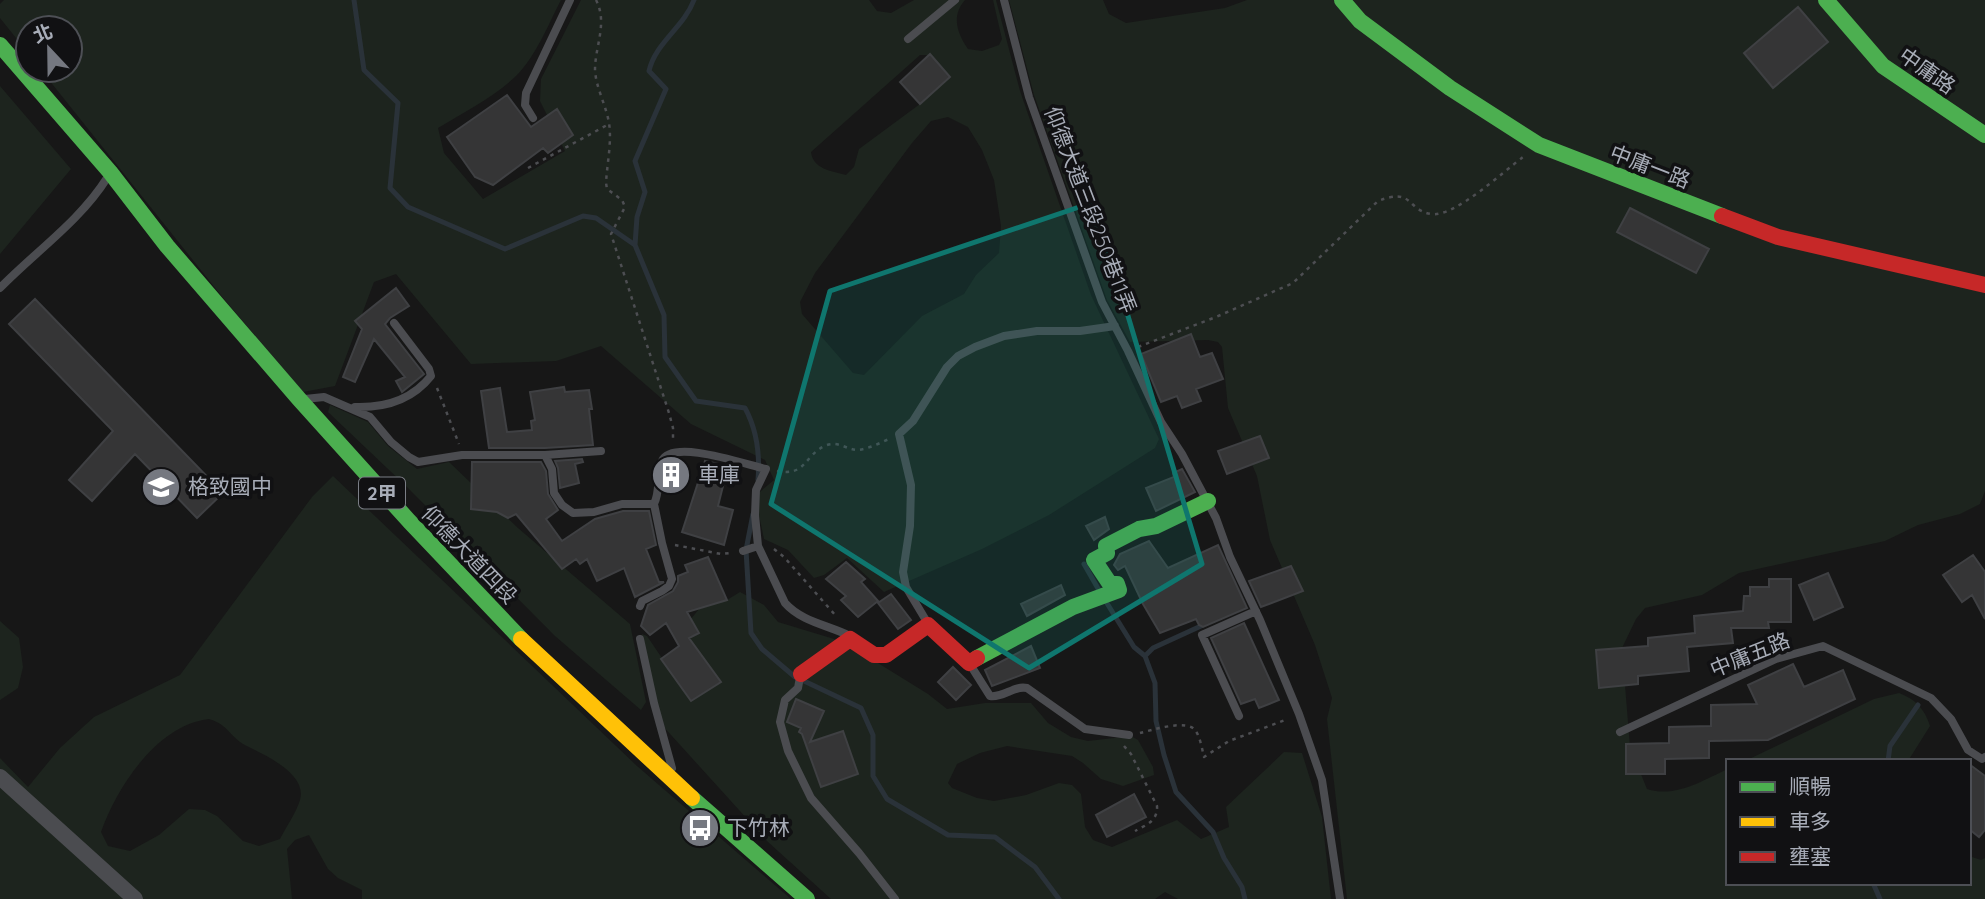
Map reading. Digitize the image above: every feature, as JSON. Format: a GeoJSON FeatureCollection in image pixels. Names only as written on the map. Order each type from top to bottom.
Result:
{"type":"FeatureCollection","features":[{"type":"Feature","properties":{"kind":"street","name":"中庸一路"},"geometry":{"type":"LineString","coordinates":[[1342,0],[1360,21],[1450,88],[1539,145],[1778,237],[1985,285]]}},
{"type":"Feature","properties":{"kind":"street","name":"中庸路"},"geometry":{"type":"LineString","coordinates":[[1826,0],[1883,66],[1985,135]]}},
{"type":"Feature","properties":{"kind":"street","name":"仰德大道四段"},"geometry":{"type":"LineString","coordinates":[[0,46],[110,172],[167,246],[373,484],[519,637],[676,783],[807,899]]}},
{"type":"Feature","properties":{"kind":"street"},"geometry":{"type":"LineString","coordinates":[[800,681],[850,639],[874,655],[887,655],[928,625],[969,663],[1073,607],[1119,590],[1116,583],[1110,584],[1094,560],[1107,553],[1106,546],[1139,529],[1156,526],[1208,501]]}},
{"type":"Feature","properties":{"kind":"street"},"geometry":{"type":"LineString","coordinates":[[0,776],[135,899]]}},
{"type":"Feature","properties":{"kind":"lane"},"geometry":{"type":"LineString","coordinates":[[533,118],[525,106],[526,93],[570,0]]}},
{"type":"Feature","properties":{"kind":"lane"},"geometry":{"type":"LineString","coordinates":[[908,39],[955,0]]}},
{"type":"Feature","properties":{"kind":"lane","name":"仰德大道三段250巷11弄"},"geometry":{"type":"LineString","coordinates":[[1004,0],[1029,97],[1102,302],[1161,422],[1208,501],[1299,714],[1322,780],[1339,899]]}},
{"type":"Feature","properties":{"kind":"lane"},"geometry":{"type":"LineString","coordinates":[[0,288],[96,196],[110,172]]}},
{"type":"Feature","properties":{"kind":"lane"},"geometry":{"type":"LineString","coordinates":[[349,407],[388,405],[411,396],[431,376],[429,369],[394,323]]}},
{"type":"Feature","properties":{"kind":"lane"},"geometry":{"type":"LineString","coordinates":[[928,625],[906,587],[903,572],[910,526],[912,485],[899,434],[913,421],[947,367],[958,356],[975,347],[1004,336],[1037,331],[1080,331],[1115,326]]}},
{"type":"Feature","properties":{"kind":"lane"},"geometry":{"type":"LineString","coordinates":[[299,400],[324,397],[370,417],[390,442],[418,462],[462,455],[545,455],[601,451]]}},
{"type":"Feature","properties":{"kind":"lane"},"geometry":{"type":"LineString","coordinates":[[640,606],[642,601],[669,586],[672,579],[654,504],[659,495],[660,463],[665,455],[673,453],[714,453],[766,470],[756,490],[755,547],[785,603],[804,618],[833,627],[850,636],[874,655]]}},
{"type":"Feature","properties":{"kind":"lane"},"geometry":{"type":"LineString","coordinates":[[545,455],[552,469],[554,493],[562,505],[573,513],[594,512],[622,504],[654,504]]}},
{"type":"Feature","properties":{"kind":"lane"},"geometry":{"type":"LineString","coordinates":[[743,551],[755,547]]}},
{"type":"Feature","properties":{"kind":"lane"},"geometry":{"type":"LineString","coordinates":[[1240,716],[1202,635],[1256,611]]}},
{"type":"Feature","properties":{"kind":"lane"},"geometry":{"type":"LineString","coordinates":[[640,639],[676,783]]}},
{"type":"Feature","properties":{"kind":"lane","name":"中庸五路"},"geometry":{"type":"LineString","coordinates":[[1620,732],[1776,659],[1823,646],[1931,698],[1951,719],[1968,750],[1982,759],[1985,757]]}},
{"type":"Feature","properties":{"kind":"lane"},"geometry":{"type":"LineString","coordinates":[[969,663],[990,695],[999,696],[1022,687],[1027,688],[1086,729],[1129,735]]}},
{"type":"Feature","properties":{"kind":"lane"},"geometry":{"type":"LineString","coordinates":[[800,681],[785,699],[780,722],[788,751],[811,798],[895,899]]}},
{"type":"Feature","properties":{"kind":"path"},"geometry":{"type":"LineString","coordinates":[[596,0],[601,27],[595,71],[609,124],[606,183],[607,189],[622,200],[625,207],[611,234],[669,413],[673,428],[673,453]]}},
{"type":"Feature","properties":{"kind":"path"},"geometry":{"type":"LineString","coordinates":[[528,168],[609,124]]}},
{"type":"Feature","properties":{"kind":"path"},"geometry":{"type":"LineString","coordinates":[[1128,351],[1293,283],[1378,201],[1391,196],[1407,197],[1430,215],[1442,214],[1458,206],[1539,145]]}},
{"type":"Feature","properties":{"kind":"path"},"geometry":{"type":"LineString","coordinates":[[431,376],[448,412],[462,455]]}},
{"type":"Feature","properties":{"kind":"path"},"geometry":{"type":"LineString","coordinates":[[766,470],[786,473],[798,470],[827,445],[836,443],[856,450],[899,434]]}},
{"type":"Feature","properties":{"kind":"path"},"geometry":{"type":"LineString","coordinates":[[662,543],[721,554],[743,551]]}},
{"type":"Feature","properties":{"kind":"path"},"geometry":{"type":"LineString","coordinates":[[755,547],[764,546],[776,550],[833,611],[850,636]]}},
{"type":"Feature","properties":{"kind":"path"},"geometry":{"type":"LineString","coordinates":[[1135,831],[1152,821],[1157,813],[1157,806],[1131,754],[1117,738],[1184,724],[1196,731],[1204,757],[1229,741],[1299,714]]}},
{"type":"Feature","properties":{"kind":"highlighted area"},"geometry":{"type":"Polygon","coordinates":[[[1094,202],[1202,564],[1029,668],[771,504],[830,291],[1094,202]]]}},
{"type":"Feature","properties":{"kind":"shaded area"},"geometry":{"type":"Polygon","coordinates":[[[4,0],[561,0],[536,50],[516,76],[489,97],[438,128],[444,153],[483,199],[565,151],[540,101],[541,79],[581,0],[869,0],[877,11],[891,13],[914,0],[965,0],[957,18],[961,37],[968,49],[982,51],[999,45],[1002,39],[993,0],[996,0],[1020,91],[1091,295],[1159,439],[1155,448],[1049,515],[982,549],[884,592],[847,558],[824,575],[814,578],[788,550],[764,539],[755,496],[774,480],[765,460],[691,424],[601,346],[556,361],[471,364],[396,274],[374,282],[335,386],[303,392],[224,299],[52,84],[84,84],[84,14],[14,14],[14,36],[0,18],[0,4],[4,0]],[[920,55],[811,152],[815,162],[819,166],[846,175],[854,167],[859,149],[920,104],[950,77],[930,55],[920,55]],[[948,117],[931,121],[815,273],[800,302],[802,314],[853,373],[864,375],[922,316],[964,294],[976,275],[999,253],[1001,226],[994,180],[982,150],[968,127],[948,117]]]}},
{"type":"Feature","properties":{"kind":"shaded area"},"geometry":{"type":"Polygon","coordinates":[[[1009,0],[1103,0],[1109,14],[1126,23],[1225,8],[1247,0],[1985,0],[1985,491],[1980,504],[1960,514],[1918,525],[1885,541],[1739,573],[1702,595],[1645,608],[1636,619],[1622,648],[1630,747],[1647,789],[1678,790],[1726,770],[1726,885],[1971,885],[1971,857],[1981,860],[1985,858],[1985,899],[1347,899],[1327,719],[1332,698],[1315,645],[1270,540],[1257,476],[1228,408],[1222,347],[1218,342],[1208,340],[1130,342],[1107,300],[1034,95],[1009,0]]]}},
{"type":"Feature","properties":{"kind":"shaded area"},"geometry":{"type":"Polygon","coordinates":[[[0,86],[71,169],[0,254],[0,86]]]}},
{"type":"Feature","properties":{"kind":"shaded area"},"geometry":{"type":"Polygon","coordinates":[[[330,405],[368,422],[388,446],[417,469],[449,462],[518,528],[630,624],[646,702],[641,710],[555,636],[407,487],[328,412],[330,405]]]}},
{"type":"Feature","properties":{"kind":"shaded area"},"geometry":{"type":"Polygon","coordinates":[[[333,476],[637,766],[791,899],[362,899],[362,890],[338,878],[328,869],[309,835],[295,840],[287,849],[292,899],[0,899],[0,758],[28,787],[60,748],[94,717],[180,675],[312,497],[333,476]],[[209,719],[190,724],[172,733],[141,761],[117,796],[101,832],[108,846],[130,851],[159,835],[189,809],[205,810],[217,816],[243,841],[259,846],[280,839],[300,800],[301,790],[297,781],[282,766],[243,744],[209,719]]]}},
{"type":"Feature","properties":{"kind":"shaded area"},"geometry":{"type":"Polygon","coordinates":[[[740,592],[764,605],[778,622],[844,642],[928,694],[947,709],[985,703],[1031,703],[1048,723],[1071,737],[1088,741],[1131,736],[1138,740],[1153,767],[1154,775],[1123,786],[1101,779],[1072,756],[1007,746],[980,753],[957,764],[948,783],[952,788],[977,798],[994,801],[1026,795],[1059,783],[1072,785],[1081,794],[1085,827],[1093,840],[1112,847],[1177,820],[1201,839],[1229,827],[1226,807],[1284,752],[1302,753],[1322,817],[1331,899],[1178,899],[1165,892],[1155,899],[831,899],[768,842],[662,725],[642,634],[647,636],[691,701],[721,682],[689,639],[699,633],[691,619],[699,609],[727,600],[740,592]]]}},
{"type":"Feature","properties":{"kind":"shaded area"},"geometry":{"type":"Polygon","coordinates":[[[0,621],[19,638],[23,667],[18,688],[0,700],[0,621]]]}},
{"type":"Feature","properties":{"kind":"shaded area"},"geometry":{"type":"Polygon","coordinates":[[[1899,693],[1919,705],[1925,715],[1930,726],[1909,759],[1749,759],[1874,699],[1899,693]]]}},
{"type":"Feature","properties":{"kind":"building"},"geometry":{"type":"Polygon","coordinates":[[[1798,7],[1828,42],[1773,88],[1744,53],[1798,7]]]}},
{"type":"Feature","properties":{"kind":"building"},"geometry":{"type":"Polygon","coordinates":[[[930,54],[950,77],[920,104],[900,82],[930,54]]]}},
{"type":"Feature","properties":{"kind":"building"},"geometry":{"type":"Polygon","coordinates":[[[507,95],[531,127],[557,109],[573,135],[548,153],[543,148],[493,185],[475,177],[447,137],[507,95]]]}},
{"type":"Feature","properties":{"kind":"building"},"geometry":{"type":"Polygon","coordinates":[[[1630,208],[1709,249],[1696,273],[1617,232],[1630,208]]]}},
{"type":"Feature","properties":{"kind":"building"},"geometry":{"type":"Polygon","coordinates":[[[396,288],[409,306],[385,324],[424,374],[402,392],[396,381],[405,377],[374,339],[355,382],[343,377],[362,329],[355,321],[396,288]]]}},
{"type":"Feature","properties":{"kind":"building"},"geometry":{"type":"Polygon","coordinates":[[[35,299],[223,493],[197,518],[135,454],[92,501],[69,480],[113,431],[9,324],[35,299]]]}},
{"type":"Feature","properties":{"kind":"building"},"geometry":{"type":"Polygon","coordinates":[[[1191,334],[1200,357],[1212,353],[1223,379],[1196,389],[1201,401],[1182,408],[1177,396],[1161,402],[1141,354],[1191,334]]]}},
{"type":"Feature","properties":{"kind":"building"},"geometry":{"type":"Polygon","coordinates":[[[564,387],[565,392],[589,390],[593,445],[489,448],[481,391],[500,388],[507,432],[532,430],[531,421],[535,420],[530,392],[564,387]]]}},
{"type":"Feature","properties":{"kind":"building"},"geometry":{"type":"Polygon","coordinates":[[[1260,436],[1269,458],[1227,474],[1218,451],[1260,436]]]}},
{"type":"Feature","properties":{"kind":"building"},"geometry":{"type":"Polygon","coordinates":[[[582,459],[583,462],[575,464],[579,483],[560,488],[555,461],[582,459]]]}},
{"type":"Feature","properties":{"kind":"building","name":"車庫"},"geometry":{"type":"Polygon","coordinates":[[[671,461],[680,462],[678,490],[664,489],[667,468],[671,461]]]}},
{"type":"Feature","properties":{"kind":"building"},"geometry":{"type":"Polygon","coordinates":[[[705,461],[728,466],[718,506],[733,510],[724,545],[682,532],[705,461]]]}},
{"type":"Feature","properties":{"kind":"building"},"geometry":{"type":"Polygon","coordinates":[[[472,462],[541,462],[546,471],[548,494],[558,510],[546,519],[562,541],[595,519],[623,511],[649,511],[656,545],[646,549],[659,582],[664,582],[635,597],[624,568],[597,581],[587,559],[580,564],[576,559],[562,569],[516,514],[508,518],[497,512],[471,509],[472,462]]]}},
{"type":"Feature","properties":{"kind":"building"},"geometry":{"type":"Polygon","coordinates":[[[1182,469],[1195,492],[1156,511],[1146,488],[1174,477],[1173,473],[1182,469]]]}},
{"type":"Feature","properties":{"kind":"building"},"geometry":{"type":"Polygon","coordinates":[[[1105,517],[1109,529],[1094,540],[1086,526],[1105,517]]]}},
{"type":"Feature","properties":{"kind":"building"},"geometry":{"type":"Polygon","coordinates":[[[1149,541],[1168,568],[1218,545],[1247,608],[1203,627],[1196,619],[1160,633],[1125,566],[1118,570],[1114,565],[1120,554],[1149,541]]]}},
{"type":"Feature","properties":{"kind":"building"},"geometry":{"type":"Polygon","coordinates":[[[1973,555],[1985,572],[1985,619],[1972,595],[1962,602],[1943,575],[1973,555]]]}},
{"type":"Feature","properties":{"kind":"building"},"geometry":{"type":"Polygon","coordinates":[[[708,557],[727,600],[687,612],[699,633],[689,638],[721,682],[691,701],[661,659],[679,646],[666,623],[650,635],[641,626],[648,605],[673,591],[678,576],[688,572],[685,565],[708,557]]]}},
{"type":"Feature","properties":{"kind":"building"},"geometry":{"type":"Polygon","coordinates":[[[846,562],[865,579],[861,582],[878,601],[858,617],[841,600],[846,596],[826,579],[846,562]]]}},
{"type":"Feature","properties":{"kind":"building"},"geometry":{"type":"Polygon","coordinates":[[[1291,566],[1303,591],[1261,607],[1249,581],[1291,566]]]}},
{"type":"Feature","properties":{"kind":"building"},"geometry":{"type":"Polygon","coordinates":[[[1828,573],[1843,607],[1814,620],[1799,585],[1828,573]]]}},
{"type":"Feature","properties":{"kind":"building"},"geometry":{"type":"Polygon","coordinates":[[[1769,579],[1791,579],[1791,622],[1768,622],[1769,628],[1731,628],[1733,643],[1687,647],[1689,671],[1638,676],[1638,684],[1599,688],[1596,650],[1648,646],[1648,638],[1695,633],[1694,616],[1743,611],[1744,596],[1750,596],[1750,587],[1769,587],[1769,579]]]}},
{"type":"Feature","properties":{"kind":"building"},"geometry":{"type":"Polygon","coordinates":[[[1061,585],[1065,595],[1027,616],[1021,604],[1061,585]]]}},
{"type":"Feature","properties":{"kind":"building"},"geometry":{"type":"Polygon","coordinates":[[[891,594],[911,620],[898,629],[878,603],[891,594]]]}},
{"type":"Feature","properties":{"kind":"building"},"geometry":{"type":"Polygon","coordinates":[[[1244,623],[1279,700],[1259,708],[1255,699],[1241,704],[1211,638],[1244,623]]]}},
{"type":"Feature","properties":{"kind":"building"},"geometry":{"type":"Polygon","coordinates":[[[1031,646],[1040,668],[992,686],[985,670],[1031,646]]]}},
{"type":"Feature","properties":{"kind":"building"},"geometry":{"type":"Polygon","coordinates":[[[1793,664],[1804,687],[1843,670],[1855,699],[1768,740],[1709,741],[1709,758],[1665,759],[1665,774],[1626,774],[1626,744],[1669,743],[1669,727],[1711,726],[1711,705],[1757,704],[1748,685],[1793,664]]]}},
{"type":"Feature","properties":{"kind":"building"},"geometry":{"type":"Polygon","coordinates":[[[953,667],[971,685],[956,700],[938,682],[953,667]]]}},
{"type":"Feature","properties":{"kind":"building"},"geometry":{"type":"Polygon","coordinates":[[[796,699],[824,711],[810,742],[843,731],[858,774],[821,787],[799,732],[801,728],[787,722],[796,699]]]}},
{"type":"Feature","properties":{"kind":"building"},"geometry":{"type":"Polygon","coordinates":[[[1971,766],[1985,776],[1985,830],[1979,837],[1971,831],[1971,766]]]}},
{"type":"Feature","properties":{"kind":"building"},"geometry":{"type":"Polygon","coordinates":[[[1134,794],[1146,817],[1107,837],[1096,815],[1134,794]]]}},
{"type":"Feature","properties":{"kind":"waterway"},"geometry":{"type":"LineString","coordinates":[[354,0],[364,70],[398,103],[390,188],[408,207],[505,249],[583,216],[596,218],[635,245],[664,315],[665,357],[696,401],[745,408],[757,443],[758,480]]}},
{"type":"Feature","properties":{"kind":"waterway"},"geometry":{"type":"LineString","coordinates":[[635,245],[637,217],[645,192],[635,161],[666,89],[649,71],[657,52],[684,19],[694,0]]}},
{"type":"Feature","properties":{"kind":"waterway"},"geometry":{"type":"LineString","coordinates":[[753,514],[746,550],[751,633],[762,649],[795,677]]}},
{"type":"Feature","properties":{"kind":"waterway"},"geometry":{"type":"LineString","coordinates":[[1084,564],[1100,592]]}},
{"type":"Feature","properties":{"kind":"waterway"},"geometry":{"type":"LineString","coordinates":[[1105,600],[1134,647],[1145,656],[1155,683],[1156,721],[1176,792],[1213,832],[1224,858],[1242,887],[1245,899]]}},
{"type":"Feature","properties":{"kind":"waterway"},"geometry":{"type":"LineString","coordinates":[[1145,656],[1153,648],[1201,626]]}},
{"type":"Feature","properties":{"kind":"waterway"},"geometry":{"type":"LineString","coordinates":[[804,681],[861,708],[873,735],[873,776],[887,799],[948,835],[995,837],[1035,867],[1059,899]]}},
{"type":"Feature","properties":{"kind":"waterway"},"geometry":{"type":"LineString","coordinates":[[1888,759],[1890,746],[1918,705]]}},
{"type":"Feature","properties":{"kind":"waterway"},"geometry":{"type":"LineString","coordinates":[[1874,885],[1880,899]]}},
{"type":"Feature","properties":{"kind":"traffic: fast"},"geometry":{"type":"LineString","coordinates":[[1342,0],[1360,21],[1450,88],[1539,145],[1722,216]]}},
{"type":"Feature","properties":{"kind":"traffic: fast"},"geometry":{"type":"LineString","coordinates":[[1826,0],[1883,66],[1985,135]]}},
{"type":"Feature","properties":{"kind":"traffic: fast"},"geometry":{"type":"LineString","coordinates":[[0,45],[110,172],[167,246],[299,399],[521,639]]}},
{"type":"Feature","properties":{"kind":"traffic: fast"},"geometry":{"type":"LineString","coordinates":[[977,658],[1073,607],[1119,590],[1117,584],[1110,584],[1094,560],[1107,553],[1106,546],[1139,529],[1156,526],[1208,501]]}},
{"type":"Feature","properties":{"kind":"traffic: fast"},"geometry":{"type":"LineString","coordinates":[[692,798],[807,899]]}},
{"type":"Feature","properties":{"kind":"traffic: slow"},"geometry":{"type":"LineString","coordinates":[[521,639],[692,798]]}},
{"type":"Feature","properties":{"kind":"traffic: jam"},"geometry":{"type":"LineString","coordinates":[[1722,216],[1778,237],[1985,285]]}},
{"type":"Feature","properties":{"kind":"traffic: jam"},"geometry":{"type":"LineString","coordinates":[[801,674],[850,639],[874,655],[886,655],[928,625],[969,663],[977,658]]}},
{"type":"Feature","properties":{"kind":"place","name":"車庫"},"geometry":{"type":"Point","coordinates":[671,475]}},
{"type":"Feature","properties":{"kind":"place","name":"格致國中"},"geometry":{"type":"Point","coordinates":[161,487]}},
{"type":"Feature","properties":{"kind":"place","name":"下竹林"},"geometry":{"type":"Point","coordinates":[700,828]}}]}
